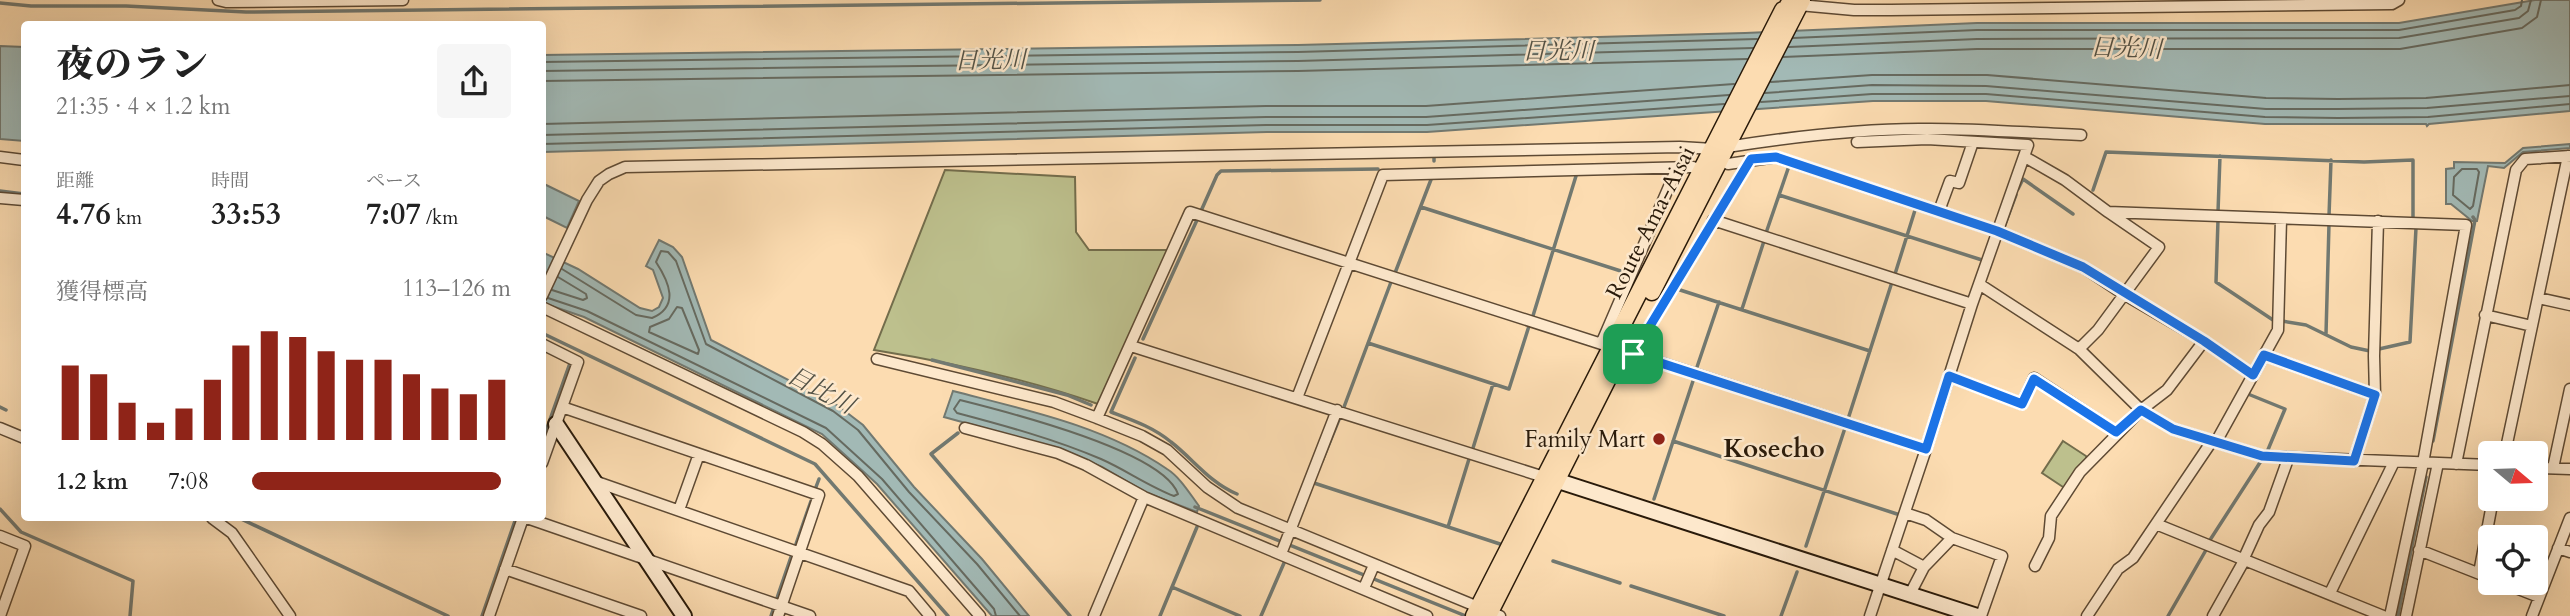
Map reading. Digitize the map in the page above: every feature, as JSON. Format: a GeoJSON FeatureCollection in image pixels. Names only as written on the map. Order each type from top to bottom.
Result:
{"type":"FeatureCollection","features":[{"type":"Feature","properties":{"kind":"main road","name":"Route Ama-Aisai"},"geometry":{"type":"LineString","coordinates":[[1484,613],[1794,5]]}},
{"type":"Feature","properties":{"kind":"street"},"geometry":{"type":"LineString","coordinates":[[218,0],[403,0]]}},
{"type":"Feature","properties":{"kind":"street"},"geometry":{"type":"LineString","coordinates":[[1794,5],[1854,10],[2063,9],[2392,4],[2399,0]]}},
{"type":"Feature","properties":{"kind":"street"},"geometry":{"type":"LineString","coordinates":[[546,288],[587,200],[599,181],[625,167],[1666,148],[1862,130],[1922,128],[2081,135]]}},
{"type":"Feature","properties":{"kind":"street"},"geometry":{"type":"LineString","coordinates":[[1857,142],[1927,139],[2028,145],[1972,303],[1870,616]]}},
{"type":"Feature","properties":{"kind":"street"},"geometry":{"type":"LineString","coordinates":[[1940,212],[1950,181],[1959,183],[1973,142]]}},
{"type":"Feature","properties":{"kind":"street"},"geometry":{"type":"LineString","coordinates":[[2456,464],[2516,170],[2525,159],[2569,156],[2508,441]]}},
{"type":"Feature","properties":{"kind":"street"},"geometry":{"type":"LineString","coordinates":[[0,157],[21,159]]}},
{"type":"Feature","properties":{"kind":"street"},"geometry":{"type":"LineString","coordinates":[[1728,164],[1776,157],[1997,231],[2083,267],[2204,341],[2253,375]]}},
{"type":"Feature","properties":{"kind":"street"},"geometry":{"type":"LineString","coordinates":[[2025,157],[2065,180],[2159,247],[2098,330],[2080,349]]}},
{"type":"Feature","properties":{"kind":"street"},"geometry":{"type":"LineString","coordinates":[[1617,349],[1713,220],[1751,159]]}},
{"type":"Feature","properties":{"kind":"street"},"geometry":{"type":"LineString","coordinates":[[1297,398],[1383,175],[1693,167]]}},
{"type":"Feature","properties":{"kind":"street"},"geometry":{"type":"LineString","coordinates":[[1617,349],[1677,168]]}},
{"type":"Feature","properties":{"kind":"street"},"geometry":{"type":"LineString","coordinates":[[0,198],[21,200]]}},
{"type":"Feature","properties":{"kind":"street"},"geometry":{"type":"LineString","coordinates":[[1097,418],[1190,212],[1926,449]]}},
{"type":"Feature","properties":{"kind":"street"},"geometry":{"type":"LineString","coordinates":[[2108,212],[2466,225],[2423,463],[2390,616]]}},
{"type":"Feature","properties":{"kind":"street"},"geometry":{"type":"LineString","coordinates":[[2087,616],[2118,569],[2133,558],[2214,442],[2278,330],[2281,219]]}},
{"type":"Feature","properties":{"kind":"street"},"geometry":{"type":"LineString","coordinates":[[1713,220],[1972,303]]}},
{"type":"Feature","properties":{"kind":"street"},"geometry":{"type":"LineString","coordinates":[[2354,461],[2375,395],[2378,221]]}},
{"type":"Feature","properties":{"kind":"street"},"geometry":{"type":"LineString","coordinates":[[1979,284],[2080,349],[2141,410],[2173,429],[2262,456],[2478,465]]}},
{"type":"Feature","properties":{"kind":"street"},"geometry":{"type":"LineString","coordinates":[[2538,298],[2570,305]]}},
{"type":"Feature","properties":{"kind":"street"},"geometry":{"type":"LineString","coordinates":[[546,309],[803,432],[822,444],[858,476],[980,616]]}},
{"type":"Feature","properties":{"kind":"street"},"geometry":{"type":"LineString","coordinates":[[2485,315],[2532,326]]}},
{"type":"Feature","properties":{"kind":"street"},"geometry":{"type":"LineString","coordinates":[[2035,566],[2049,538],[2052,516],[2080,472],[2116,432],[2167,390],[2204,341]]}},
{"type":"Feature","properties":{"kind":"street"},"geometry":{"type":"LineString","coordinates":[[546,346],[578,362],[546,452]]}},
{"type":"Feature","properties":{"kind":"street"},"geometry":{"type":"LineString","coordinates":[[1131,346],[1979,616],[2002,556],[1952,538],[1926,520],[1905,513]]}},
{"type":"Feature","properties":{"kind":"street"},"geometry":{"type":"LineString","coordinates":[[2264,355],[2375,395]]}},
{"type":"Feature","properties":{"kind":"street"},"geometry":{"type":"LineString","coordinates":[[877,359],[1054,402],[1142,436],[1167,450],[1207,487],[1238,508],[1484,613]]}},
{"type":"Feature","properties":{"kind":"street"},"geometry":{"type":"LineString","coordinates":[[1949,376],[2022,404],[2034,379],[2116,432]]}},
{"type":"Feature","properties":{"kind":"street"},"geometry":{"type":"LineString","coordinates":[[2553,468],[2570,389]]}},
{"type":"Feature","properties":{"kind":"street"},"geometry":{"type":"LineString","coordinates":[[562,407],[820,495],[780,611]]}},
{"type":"Feature","properties":{"kind":"street"},"geometry":{"type":"LineString","coordinates":[[1282,552],[1337,410]]}},
{"type":"Feature","properties":{"kind":"street"},"geometry":{"type":"LineString","coordinates":[[556,424],[684,616]]}},
{"type":"Feature","properties":{"kind":"street"},"geometry":{"type":"LineString","coordinates":[[0,428],[21,437]]}},
{"type":"Feature","properties":{"kind":"street"},"geometry":{"type":"LineString","coordinates":[[965,428],[1058,453],[1144,497],[1282,552],[1427,616]]}},
{"type":"Feature","properties":{"kind":"street"},"geometry":{"type":"LineString","coordinates":[[679,510],[699,454]]}},
{"type":"Feature","properties":{"kind":"street"},"geometry":{"type":"LineString","coordinates":[[2213,616],[2259,525],[2269,512],[2288,459]]}},
{"type":"Feature","properties":{"kind":"street"},"geometry":{"type":"LineString","coordinates":[[2330,593],[2394,462]]}},
{"type":"Feature","properties":{"kind":"street"},"geometry":{"type":"LineString","coordinates":[[2406,616],[2438,463]]}},
{"type":"Feature","properties":{"kind":"street"},"geometry":{"type":"LineString","coordinates":[[2548,468],[2570,469]]}},
{"type":"Feature","properties":{"kind":"street"},"geometry":{"type":"LineString","coordinates":[[594,481],[909,591],[930,616]]}},
{"type":"Feature","properties":{"kind":"street"},"geometry":{"type":"LineString","coordinates":[[1094,616],[1144,497]]}},
{"type":"Feature","properties":{"kind":"street"},"geometry":{"type":"LineString","coordinates":[[2532,616],[2570,518]]}},
{"type":"Feature","properties":{"kind":"street"},"geometry":{"type":"LineString","coordinates":[[216,521],[232,533],[290,616]]}},
{"type":"Feature","properties":{"kind":"street"},"geometry":{"type":"LineString","coordinates":[[489,616],[524,521]]}},
{"type":"Feature","properties":{"kind":"street"},"geometry":{"type":"LineString","coordinates":[[534,521],[647,559],[780,611],[810,616]]}},
{"type":"Feature","properties":{"kind":"street"},"geometry":{"type":"LineString","coordinates":[[2156,524],[2383,616]]}},
{"type":"Feature","properties":{"kind":"street"},"geometry":{"type":"LineString","coordinates":[[0,536],[25,546],[0,616]]}},
{"type":"Feature","properties":{"kind":"street"},"geometry":{"type":"LineString","coordinates":[[1910,594],[1924,567],[1952,538]]}},
{"type":"Feature","properties":{"kind":"street"},"geometry":{"type":"LineString","coordinates":[[2558,548],[2570,552]]}},
{"type":"Feature","properties":{"kind":"street"},"geometry":{"type":"LineString","coordinates":[[1892,550],[1924,567]]}},
{"type":"Feature","properties":{"kind":"street"},"geometry":{"type":"LineString","coordinates":[[2419,550],[2478,573]]}},
{"type":"Feature","properties":{"kind":"street"},"geometry":{"type":"LineString","coordinates":[[1364,588],[1374,565]]}},
{"type":"Feature","properties":{"kind":"street"},"geometry":{"type":"LineString","coordinates":[[505,569],[641,616]]}},
{"type":"Feature","properties":{"kind":"street"},"geometry":{"type":"LineString","coordinates":[[2534,595],[2539,597]]}},
{"type":"Feature","properties":{"kind":"green space"},"geometry":{"type":"Polygon","coordinates":[[[945,170],[1075,177],[1076,232],[1089,250],[1170,250],[1098,404],[987,372],[874,350],[945,170]]]}},
{"type":"Feature","properties":{"kind":"green space"},"geometry":{"type":"Polygon","coordinates":[[[2063,441],[2086,456],[2087,461],[2066,489],[2042,473],[2063,441]]]}},
{"type":"Feature","properties":{"kind":"water","name":"日光川"},"geometry":{"type":"Polygon","coordinates":[[[2535,0],[2570,0],[2570,111],[2427,126],[2265,124],[1986,101],[1873,101],[1427,132],[1267,132],[546,152],[546,55],[1298,45],[1745,33],[1977,23],[2399,23],[2535,0]]]}},
{"type":"Feature","properties":{"kind":"water"},"geometry":{"type":"Polygon","coordinates":[[[0,46],[21,47],[21,141],[0,139],[0,46]]]}},
{"type":"Feature","properties":{"kind":"water"},"geometry":{"type":"Polygon","coordinates":[[[2570,144],[2570,148],[2523,152],[2504,168],[2488,166],[2477,221],[2472,221],[2451,204],[2446,204],[2446,169],[2454,168],[2454,162],[2505,163],[2523,148],[2570,144]]]}},
{"type":"Feature","properties":{"kind":"water"},"geometry":{"type":"Polygon","coordinates":[[[546,185],[579,201],[567,228],[546,218],[546,185]]]}},
{"type":"Feature","properties":{"kind":"water"},"geometry":{"type":"Polygon","coordinates":[[[659,240],[673,247],[682,257],[711,340],[837,405],[863,425],[914,487],[982,559],[1029,616],[992,616],[877,484],[822,434],[584,317],[546,304],[546,254],[578,269],[640,308],[652,311],[659,307],[663,298],[653,270],[646,266],[659,240]]]}},
{"type":"Feature","properties":{"kind":"water"},"geometry":{"type":"Polygon","coordinates":[[[953,391],[1064,421],[1117,441],[1172,472],[1199,506],[1197,512],[1147,493],[1102,467],[1056,448],[944,417],[953,391]]]}},
{"type":"Feature","properties":{"kind":"waterway"},"geometry":{"type":"LineString","coordinates":[[0,3],[246,12],[1320,0]]}},
{"type":"Feature","properties":{"kind":"waterway"},"geometry":{"type":"LineString","coordinates":[[2093,190],[2106,152],[2364,162],[2413,160],[2413,218]]}},
{"type":"Feature","properties":{"kind":"waterway"},"geometry":{"type":"LineString","coordinates":[[2218,212],[2220,156]]}},
{"type":"Feature","properties":{"kind":"waterway"},"geometry":{"type":"LineString","coordinates":[[2329,216],[2331,160]]}},
{"type":"Feature","properties":{"kind":"waterway"},"geometry":{"type":"LineString","coordinates":[[1766,233],[1789,166]]}},
{"type":"Feature","properties":{"kind":"waterway"},"geometry":{"type":"LineString","coordinates":[[1201,211],[1221,171],[1378,169]]}},
{"type":"Feature","properties":{"kind":"waterway"},"geometry":{"type":"LineString","coordinates":[[1532,319],[1576,176]]}},
{"type":"Feature","properties":{"kind":"waterway"},"geometry":{"type":"LineString","coordinates":[[1395,273],[1432,177]]}},
{"type":"Feature","properties":{"kind":"waterway"},"geometry":{"type":"LineString","coordinates":[[2018,189],[2023,179],[2073,214]]}},
{"type":"Feature","properties":{"kind":"waterway"},"geometry":{"type":"LineString","coordinates":[[0,191],[21,194]]}},
{"type":"Feature","properties":{"kind":"waterway"},"geometry":{"type":"LineString","coordinates":[[1779,195],[1982,260]]}},
{"type":"Feature","properties":{"kind":"waterway"},"geometry":{"type":"LineString","coordinates":[[2004,227],[2016,195]]}},
{"type":"Feature","properties":{"kind":"waterway"},"geometry":{"type":"LineString","coordinates":[[1421,207],[1627,273]]}},
{"type":"Feature","properties":{"kind":"waterway"},"geometry":{"type":"LineString","coordinates":[[1895,274],[1916,207]]}},
{"type":"Feature","properties":{"kind":"waterway"},"geometry":{"type":"LineString","coordinates":[[2433,441],[2475,220],[2473,217]]}},
{"type":"Feature","properties":{"kind":"waterway"},"geometry":{"type":"LineString","coordinates":[[1143,339],[1197,220]]}},
{"type":"Feature","properties":{"kind":"waterway"},"geometry":{"type":"LineString","coordinates":[[2218,220],[2216,282],[2273,320]]}},
{"type":"Feature","properties":{"kind":"waterway"},"geometry":{"type":"LineString","coordinates":[[2326,334],[2329,224]]}},
{"type":"Feature","properties":{"kind":"waterway"},"geometry":{"type":"LineString","coordinates":[[2379,349],[2410,342],[2416,228]]}},
{"type":"Feature","properties":{"kind":"waterway"},"geometry":{"type":"LineString","coordinates":[[1742,309],[1764,241]]}},
{"type":"Feature","properties":{"kind":"waterway"},"geometry":{"type":"LineString","coordinates":[[1344,407],[1391,282]]}},
{"type":"Feature","properties":{"kind":"waterway"},"geometry":{"type":"LineString","coordinates":[[1848,419],[1892,282]]}},
{"type":"Feature","properties":{"kind":"waterway"},"geometry":{"type":"LineString","coordinates":[[1677,289],[1870,351]]}},
{"type":"Feature","properties":{"kind":"waterway"},"geometry":{"type":"LineString","coordinates":[[1696,370],[1719,302]]}},
{"type":"Feature","properties":{"kind":"waterway"},"geometry":{"type":"LineString","coordinates":[[2282,321],[2306,325],[2351,347],[2370,351]]}},
{"type":"Feature","properties":{"kind":"waterway"},"geometry":{"type":"LineString","coordinates":[[1368,343],[1509,389],[1529,326]]}},
{"type":"Feature","properties":{"kind":"waterway"},"geometry":{"type":"LineString","coordinates":[[546,335],[815,464],[948,616]]}},
{"type":"Feature","properties":{"kind":"waterway"},"geometry":{"type":"LineString","coordinates":[[1135,358],[1111,412],[1157,432],[1210,477],[1237,494]]}},
{"type":"Feature","properties":{"kind":"waterway"},"geometry":{"type":"LineString","coordinates":[[932,360],[1067,395],[1091,405]]}},
{"type":"Feature","properties":{"kind":"waterway"},"geometry":{"type":"LineString","coordinates":[[546,431],[570,363]]}},
{"type":"Feature","properties":{"kind":"waterway"},"geometry":{"type":"LineString","coordinates":[[1654,499],[1694,378]]}},
{"type":"Feature","properties":{"kind":"waterway"},"geometry":{"type":"LineString","coordinates":[[1473,448],[1493,384]]}},
{"type":"Feature","properties":{"kind":"waterway"},"geometry":{"type":"LineString","coordinates":[[2248,394],[2285,409],[2267,452]]}},
{"type":"Feature","properties":{"kind":"waterway"},"geometry":{"type":"LineString","coordinates":[[0,407],[6,410]]}},
{"type":"Feature","properties":{"kind":"waterway"},"geometry":{"type":"LineString","coordinates":[[1322,461],[1340,417]]}},
{"type":"Feature","properties":{"kind":"waterway"},"geometry":{"type":"LineString","coordinates":[[1806,546],[1845,428]]}},
{"type":"Feature","properties":{"kind":"waterway"},"geometry":{"type":"LineString","coordinates":[[958,433],[931,454],[1070,616]]}},
{"type":"Feature","properties":{"kind":"waterway"},"geometry":{"type":"LineString","coordinates":[[1673,441],[1897,514]]}},
{"type":"Feature","properties":{"kind":"waterway"},"geometry":{"type":"LineString","coordinates":[[1448,527],[1469,459]]}},
{"type":"Feature","properties":{"kind":"waterway"},"geometry":{"type":"LineString","coordinates":[[2210,540],[2261,461]]}},
{"type":"Feature","properties":{"kind":"waterway"},"geometry":{"type":"LineString","coordinates":[[2398,615],[2426,477]]}},
{"type":"Feature","properties":{"kind":"waterway"},"geometry":{"type":"LineString","coordinates":[[816,487],[819,479]]}},
{"type":"Feature","properties":{"kind":"waterway"},"geometry":{"type":"LineString","coordinates":[[1314,483],[1500,544]]}},
{"type":"Feature","properties":{"kind":"waterway"},"geometry":{"type":"LineString","coordinates":[[796,544],[811,501]]}},
{"type":"Feature","properties":{"kind":"waterway"},"geometry":{"type":"LineString","coordinates":[[1195,507],[1466,616]]}},
{"type":"Feature","properties":{"kind":"waterway"},"geometry":{"type":"LineString","coordinates":[[0,509],[21,532],[133,581],[130,616]]}},
{"type":"Feature","properties":{"kind":"waterway"},"geometry":{"type":"LineString","coordinates":[[245,521],[448,616]]}},
{"type":"Feature","properties":{"kind":"waterway"},"geometry":{"type":"LineString","coordinates":[[482,616],[515,521]]}},
{"type":"Feature","properties":{"kind":"waterway"},"geometry":{"type":"LineString","coordinates":[[1172,587],[1197,527]]}},
{"type":"Feature","properties":{"kind":"waterway"},"geometry":{"type":"LineString","coordinates":[[2168,616],[2206,550]]}},
{"type":"Feature","properties":{"kind":"waterway"},"geometry":{"type":"LineString","coordinates":[[777,598],[791,557]]}},
{"type":"Feature","properties":{"kind":"waterway"},"geometry":{"type":"LineString","coordinates":[[1553,561],[1620,583]]}},
{"type":"Feature","properties":{"kind":"waterway"},"geometry":{"type":"LineString","coordinates":[[1261,616],[1284,563]]}},
{"type":"Feature","properties":{"kind":"waterway"},"geometry":{"type":"LineString","coordinates":[[1781,616],[1797,572]]}},
{"type":"Feature","properties":{"kind":"waterway"},"geometry":{"type":"LineString","coordinates":[[1631,586],[1724,616]]}},
{"type":"Feature","properties":{"kind":"waterway"},"geometry":{"type":"LineString","coordinates":[[1160,616],[1172,587],[1240,616]]}},
{"type":"Feature","properties":{"kind":"waterway"},"geometry":{"type":"LineString","coordinates":[[771,616],[773,610]]}},
{"type":"Feature","properties":{"kind":"place","name":"Family Mart"},"geometry":{"type":"Point","coordinates":[1659,439]}},
{"type":"Feature","properties":{"kind":"district","name":"Kosecho"},"geometry":{"type":"Point","coordinates":[1774,448]}},
{"type":"Feature","properties":{"kind":"route"},"geometry":{"type":"LineString","coordinates":[[1776,157],[1997,231],[2083,267],[2204,341],[2253,375],[2264,355],[2375,395],[2354,461],[2288,459],[2262,456],[2173,429],[2141,410],[2116,432],[2034,379],[2022,404],[1949,376],[1926,449],[1633,354],[1751,159],[1776,157]]}},
{"type":"Feature","properties":{"kind":"water label","name":"目比川"},"geometry":{"type":"Point","coordinates":[821,390]}}]}
